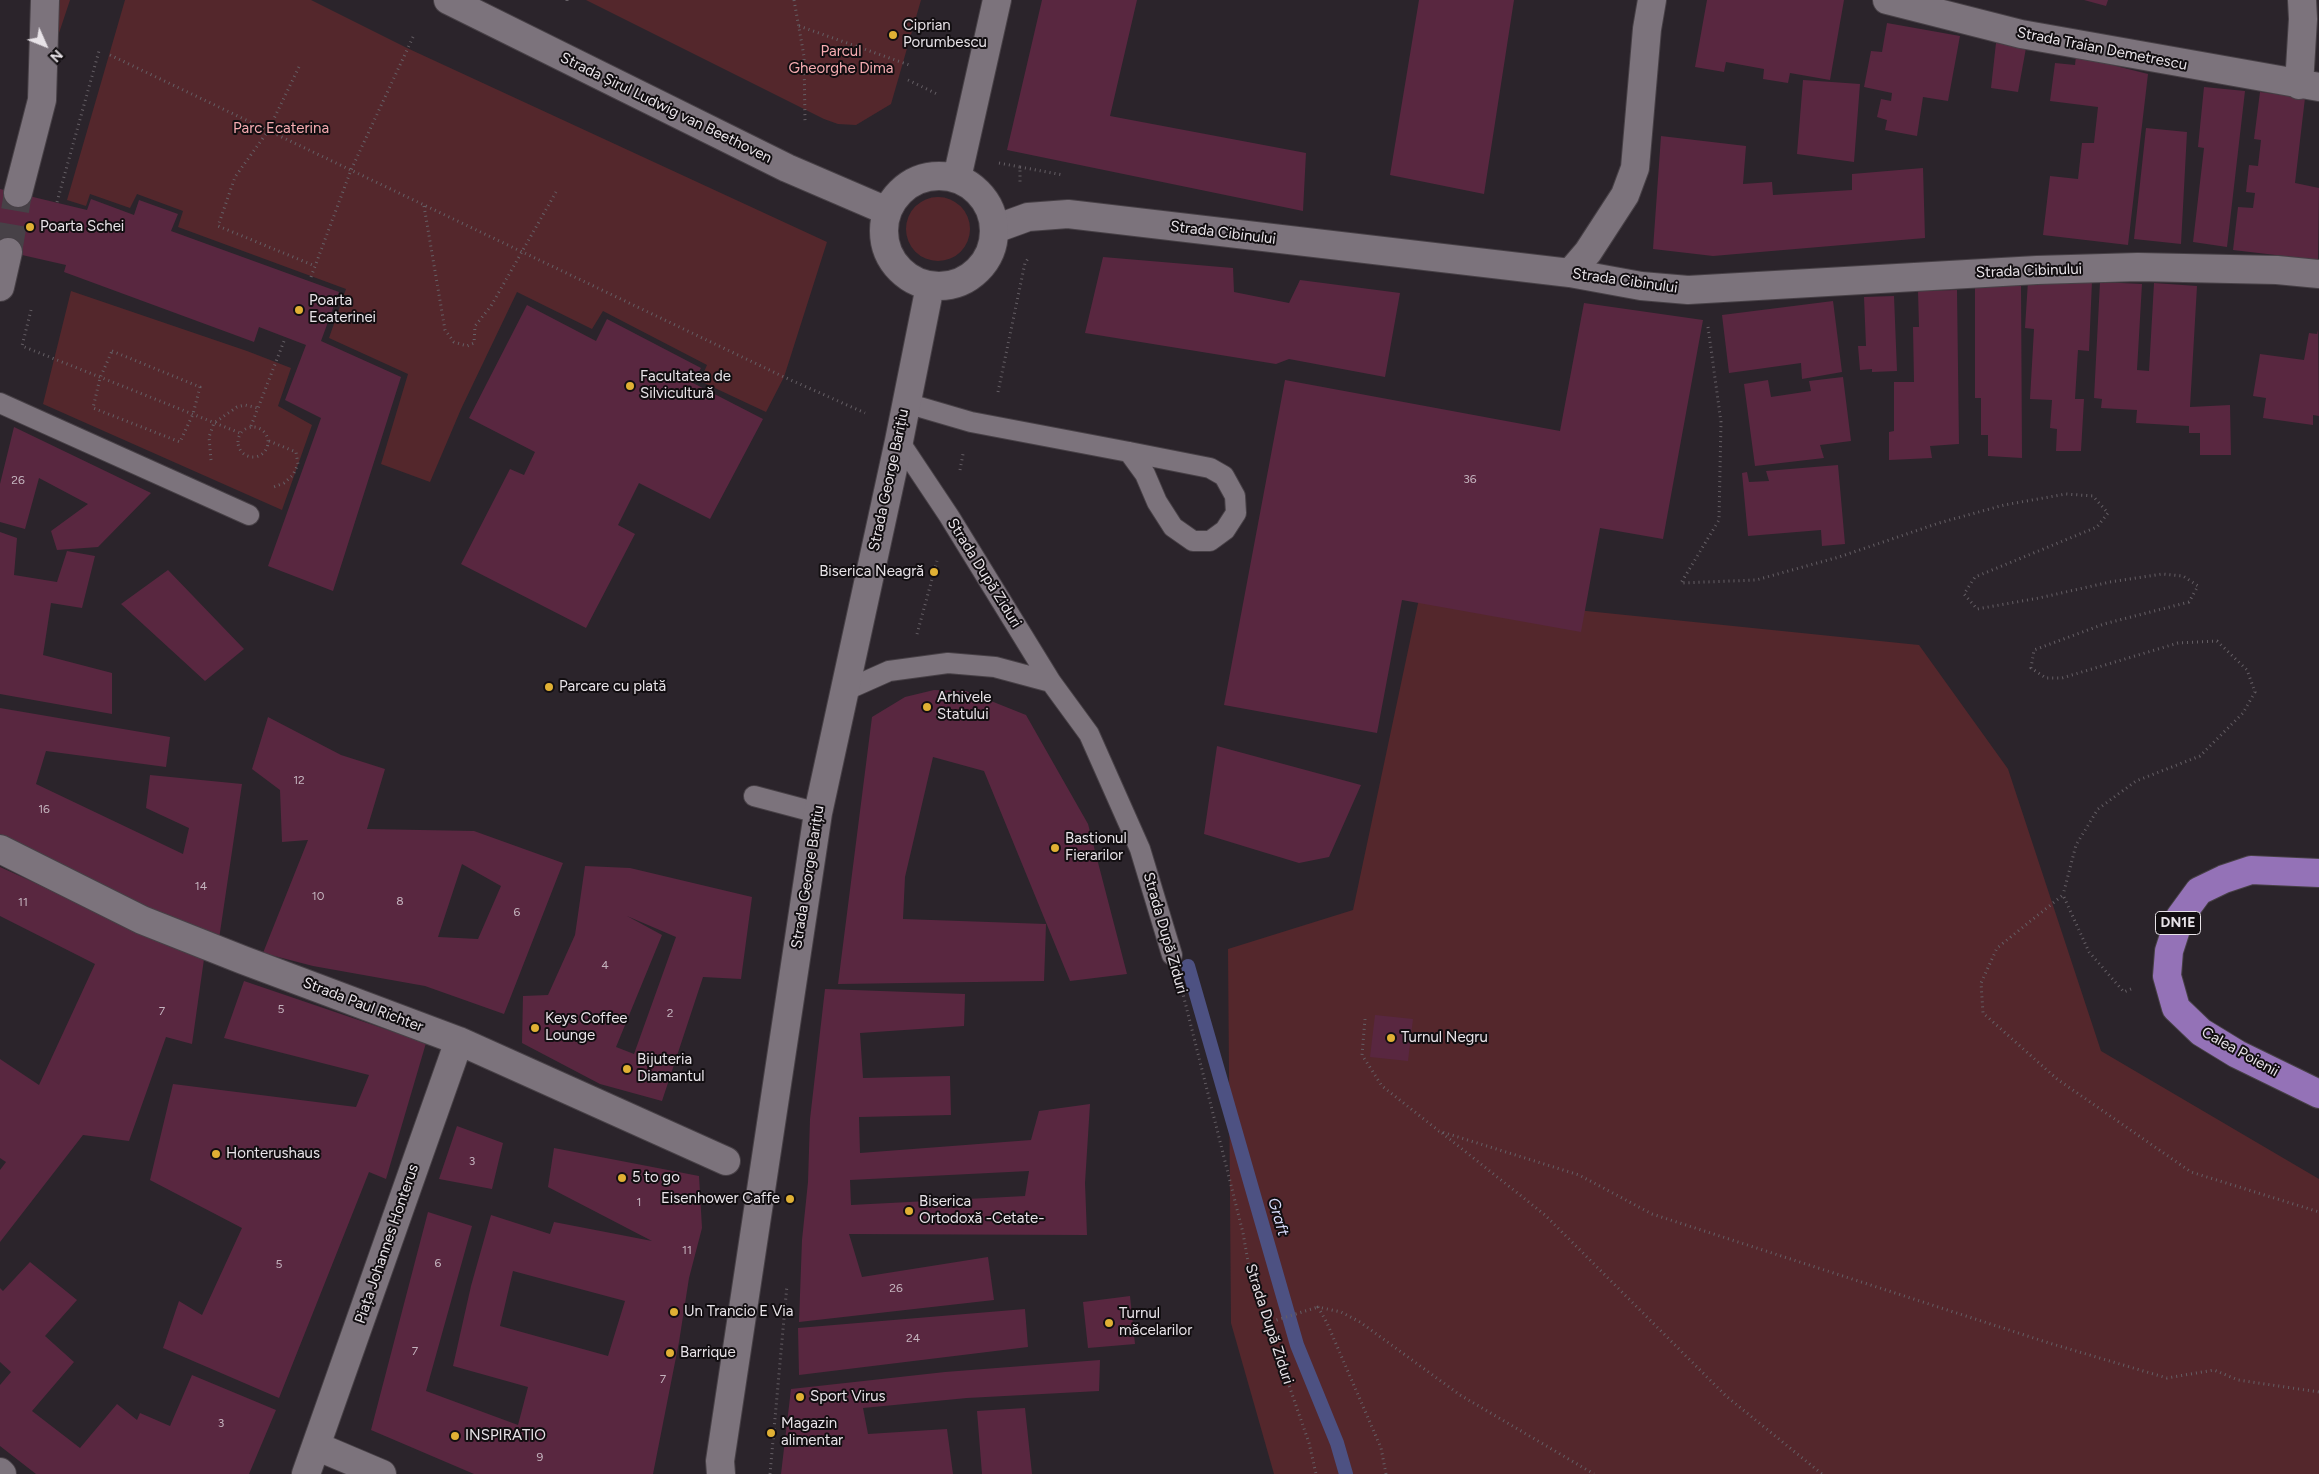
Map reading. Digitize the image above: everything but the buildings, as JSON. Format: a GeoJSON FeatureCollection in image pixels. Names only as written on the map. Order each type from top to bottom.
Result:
{"type":"FeatureCollection","features":[{"type":"Feature","properties":{"kind":"main road","name":"Calea Poienii"},"geometry":{"type":"LineString","coordinates":[[2319,873],[2251,870],[2224,879],[2200,891],[2180,917],[2169,951],[2167,976],[2176,1008],[2201,1032],[2236,1054],[2319,1094]]}},
{"type":"Feature","properties":{"kind":"street"},"geometry":{"type":"LineString","coordinates":[[18,193],[42,100],[45,0]]}},
{"type":"Feature","properties":{"kind":"street","name":"Strada Șirul Ludwig van Beethoven"},"geometry":{"type":"LineString","coordinates":[[448,0],[787,168],[887,212]]}},
{"type":"Feature","properties":{"kind":"street"},"geometry":{"type":"LineString","coordinates":[[957,178],[997,0]]}},
{"type":"Feature","properties":{"kind":"street"},"geometry":{"type":"LineString","coordinates":[[1570,274],[1588,252],[1625,195],[1635,168],[1647,29],[1652,0]]}},
{"type":"Feature","properties":{"kind":"street","name":"Strada Traian Demetrescu"},"geometry":{"type":"LineString","coordinates":[[1887,0],[2021,34],[2309,86]]}},
{"type":"Feature","properties":{"kind":"street"},"geometry":{"type":"LineString","coordinates":[[2302,0],[2309,86]]}},
{"type":"Feature","properties":{"kind":"street"},"geometry":{"type":"LineString","coordinates":[[940,176],[957,178],[972,186],[984,197],[992,212],[995,229],[993,248],[985,264],[971,277],[954,285],[930,286],[920,284],[906,276],[894,264],[887,250],[884,237],[887,212],[896,197],[908,186],[924,178],[940,176]]}},
{"type":"Feature","properties":{"kind":"street","name":"Strada Cibinului"},"geometry":{"type":"LineString","coordinates":[[995,229],[1028,218],[1068,214],[1570,274],[1641,286],[1688,290],[1933,274],[2138,267],[2278,270],[2319,274]]}},
{"type":"Feature","properties":{"kind":"street"},"geometry":{"type":"LineString","coordinates":[[0,287],[8,252]]}},
{"type":"Feature","properties":{"kind":"street","name":"Strada George Barițiu"},"geometry":{"type":"LineString","coordinates":[[720,1474],[818,813],[899,441],[930,286]]}},
{"type":"Feature","properties":{"kind":"street","name":"Strada Paul Richter"},"geometry":{"type":"LineString","coordinates":[[0,849],[142,920],[459,1041],[726,1161]]}},
{"type":"Feature","properties":{"kind":"street","name":"Piața Johannes Honterus"},"geometry":{"type":"LineString","coordinates":[[306,1474],[459,1041]]}},
{"type":"Feature","properties":{"kind":"street"},"geometry":{"type":"LineString","coordinates":[[316,1446],[382,1474]]}},
{"type":"Feature","properties":{"kind":"lane"},"geometry":{"type":"LineString","coordinates":[[0,403],[249,515]]}},
{"type":"Feature","properties":{"kind":"lane"},"geometry":{"type":"LineString","coordinates":[[906,403],[971,422],[1129,452],[1210,468],[1224,476],[1235,496],[1236,513],[1225,530],[1210,541],[1194,541],[1173,527],[1157,502],[1145,474],[1129,452]]}},
{"type":"Feature","properties":{"kind":"lane","name":"Strada După Ziduri"},"geometry":{"type":"LineString","coordinates":[[899,441],[949,516],[1051,682],[1089,734],[1140,849],[1172,956]]}},
{"type":"Feature","properties":{"kind":"lane"},"geometry":{"type":"LineString","coordinates":[[844,691],[889,671],[948,663],[994,667],[1051,682]]}},
{"type":"Feature","properties":{"kind":"lane"},"geometry":{"type":"LineString","coordinates":[[754,796],[818,813]]}},
{"type":"Feature","properties":{"kind":"path"},"geometry":{"type":"LineString","coordinates":[[794,0],[804,56],[805,122]]}},
{"type":"Feature","properties":{"kind":"path"},"geometry":{"type":"LineString","coordinates":[[798,26],[912,66]]}},
{"type":"Feature","properties":{"kind":"path"},"geometry":{"type":"LineString","coordinates":[[311,277],[351,170],[414,35]]}},
{"type":"Feature","properties":{"kind":"path"},"geometry":{"type":"LineString","coordinates":[[58,202],[99,51]]}},
{"type":"Feature","properties":{"kind":"path"},"geometry":{"type":"LineString","coordinates":[[110,55],[784,377],[864,413]]}},
{"type":"Feature","properties":{"kind":"path"},"geometry":{"type":"LineString","coordinates":[[299,66],[268,131],[235,177],[218,226],[315,266]]}},
{"type":"Feature","properties":{"kind":"path"},"geometry":{"type":"LineString","coordinates":[[908,669],[949,516],[971,422],[995,406],[1026,263],[1035,246],[1020,182],[1020,167],[999,163],[1001,154]]}},
{"type":"Feature","properties":{"kind":"path"},"geometry":{"type":"LineString","coordinates":[[424,205],[445,330],[454,342],[467,346],[474,343],[475,326],[491,306],[556,192]]}},
{"type":"Feature","properties":{"kind":"path"},"geometry":{"type":"LineString","coordinates":[[1708,289],[1704,312],[1710,336],[1722,422],[1719,520],[1681,583],[1756,580],[1839,557],[1939,523],[2004,505],[2066,494],[2093,496],[2108,513],[2097,527],[1975,577],[1964,594],[1977,608],[2039,598],[2110,582],[2162,574],[2183,576],[2198,586],[2189,602],[2104,624],[2034,650],[2031,668],[2046,678],[2062,678],[2178,643],[2216,641],[2247,670],[2255,692],[2243,713],[2200,756],[2136,782],[2098,809],[2076,845],[2063,896],[1997,948],[1981,983],[1984,1013],[2057,1079],[2191,1172],[2319,1212]]}},
{"type":"Feature","properties":{"kind":"path"},"geometry":{"type":"LineString","coordinates":[[269,441],[262,455],[246,456],[242,453],[237,443],[240,433],[251,426],[284,341]]}},
{"type":"Feature","properties":{"kind":"path"},"geometry":{"type":"LineString","coordinates":[[22,346],[240,433]]}},
{"type":"Feature","properties":{"kind":"path"},"geometry":{"type":"LineString","coordinates":[[112,351],[200,387],[193,414],[180,442],[93,408],[100,378],[112,351]]}},
{"type":"Feature","properties":{"kind":"path"},"geometry":{"type":"LineString","coordinates":[[212,465],[209,454],[209,437],[214,423],[237,407],[258,408]]}},
{"type":"Feature","properties":{"kind":"path"},"geometry":{"type":"LineString","coordinates":[[251,426],[265,432],[269,441],[296,452],[298,464],[293,475],[273,488],[268,488]]}},
{"type":"Feature","properties":{"kind":"path"},"geometry":{"type":"LineString","coordinates":[[2063,896],[2089,952],[2124,992],[2167,976]]}},
{"type":"Feature","properties":{"kind":"path","name":"Strada După Ziduri"},"geometry":{"type":"LineString","coordinates":[[1172,956],[1243,1233],[1250,1273],[1310,1443],[1316,1474]]}},
{"type":"Feature","properties":{"kind":"path"},"geometry":{"type":"LineString","coordinates":[[1365,1019],[1362,1055],[1382,1086],[1545,1215],[1726,1396],[1822,1474]]}},
{"type":"Feature","properties":{"kind":"path"},"geometry":{"type":"LineString","coordinates":[[1439,1131],[1579,1175],[1652,1214],[2058,1346],[2167,1378],[2214,1370],[2238,1380],[2319,1392]]}},
{"type":"Feature","properties":{"kind":"path"},"geometry":{"type":"LineString","coordinates":[[770,1474],[787,1280]]}},
{"type":"Feature","properties":{"kind":"path"},"geometry":{"type":"LineString","coordinates":[[1318,1307],[1327,1323],[1381,1448],[1386,1474]]}},
{"type":"Feature","properties":{"kind":"path"},"geometry":{"type":"LineString","coordinates":[[1267,1322],[1318,1307],[1341,1312],[1360,1322],[1460,1395],[1594,1474]]}},
{"type":"Feature","properties":{"kind":"green space"},"geometry":{"type":"Polygon","coordinates":[[[59,0],[70,0],[58,36],[59,0]]]}},
{"type":"Feature","properties":{"kind":"green space","name":"Parc Ecaterina"},"geometry":{"type":"Polygon","coordinates":[[[125,0],[311,0],[407,48],[827,242],[784,377],[766,412],[700,381],[707,365],[603,311],[592,329],[517,292],[461,409],[430,482],[381,464],[408,374],[329,338],[346,289],[178,227],[183,211],[137,194],[130,208],[90,194],[86,206],[67,200],[125,0]]]}},
{"type":"Feature","properties":{"kind":"green space","name":"Parcul Gheorghe Dima"},"geometry":{"type":"Polygon","coordinates":[[[586,0],[921,0],[891,104],[856,125],[838,124],[824,119],[586,0]]]}},
{"type":"Feature","properties":{"kind":"green space"},"geometry":{"type":"Polygon","coordinates":[[[932,197],[944,197],[961,206],[968,217],[970,229],[968,241],[961,252],[944,261],[932,261],[920,256],[911,247],[906,235],[906,223],[911,211],[920,202],[932,197]]]}},
{"type":"Feature","properties":{"kind":"green space"},"geometry":{"type":"Polygon","coordinates":[[[71,291],[247,351],[291,368],[278,406],[312,425],[282,510],[43,404],[71,291]]]}},
{"type":"Feature","properties":{"kind":"green space"},"geometry":{"type":"Polygon","coordinates":[[[1420,594],[1919,645],[2008,769],[2101,1051],[2319,1179],[2319,1474],[1274,1474],[1231,1323],[1228,949],[1353,910],[1420,594]]]}},
{"type":"Feature","properties":{"kind":"waterway","name":"Graft"},"geometry":{"type":"LineString","coordinates":[[1188,966],[1297,1345],[1337,1443],[1346,1474]]}},
{"type":"Feature","properties":{"kind":"tunnel"},"geometry":{"type":"LineString","coordinates":[[8,252],[18,193]]}},
{"type":"Feature","properties":{"kind":"place","name":"Ciprian Porumbescu"},"geometry":{"type":"Point","coordinates":[893,35]}},
{"type":"Feature","properties":{"kind":"place","name":"Poarta Schei"},"geometry":{"type":"Point","coordinates":[30,227]}},
{"type":"Feature","properties":{"kind":"place","name":"Poarta Ecaterinei"},"geometry":{"type":"Point","coordinates":[299,310]}},
{"type":"Feature","properties":{"kind":"place","name":"Facultatea de Silvicultură"},"geometry":{"type":"Point","coordinates":[630,386]}},
{"type":"Feature","properties":{"kind":"place","name":"Biserica Neagră"},"geometry":{"type":"Point","coordinates":[934,572]}},
{"type":"Feature","properties":{"kind":"place","name":"Parcare cu plată"},"geometry":{"type":"Point","coordinates":[549,687]}},
{"type":"Feature","properties":{"kind":"place","name":"Arhivele Statului"},"geometry":{"type":"Point","coordinates":[927,707]}},
{"type":"Feature","properties":{"kind":"place","name":"Bastionul Fierarilor"},"geometry":{"type":"Point","coordinates":[1055,848]}},
{"type":"Feature","properties":{"kind":"place","name":"Keys Coffee Lounge"},"geometry":{"type":"Point","coordinates":[535,1028]}},
{"type":"Feature","properties":{"kind":"place","name":"Turnul Negru"},"geometry":{"type":"Point","coordinates":[1391,1038]}},
{"type":"Feature","properties":{"kind":"place","name":"Bijuteria Diamantul"},"geometry":{"type":"Point","coordinates":[627,1069]}},
{"type":"Feature","properties":{"kind":"place","name":"Honterushaus"},"geometry":{"type":"Point","coordinates":[216,1154]}},
{"type":"Feature","properties":{"kind":"place","name":"5 to go"},"geometry":{"type":"Point","coordinates":[622,1178]}},
{"type":"Feature","properties":{"kind":"place","name":"Eisenhower Caffe"},"geometry":{"type":"Point","coordinates":[790,1199]}},
{"type":"Feature","properties":{"kind":"place","name":"Biserica Ortodoxă -Cetate-"},"geometry":{"type":"Point","coordinates":[909,1211]}},
{"type":"Feature","properties":{"kind":"place","name":"Un Trancio E Via"},"geometry":{"type":"Point","coordinates":[674,1312]}},
{"type":"Feature","properties":{"kind":"place","name":"Turnul măcelarilor"},"geometry":{"type":"Point","coordinates":[1109,1323]}},
{"type":"Feature","properties":{"kind":"place","name":"Barrique"},"geometry":{"type":"Point","coordinates":[670,1353]}},
{"type":"Feature","properties":{"kind":"place","name":"Sport Virus"},"geometry":{"type":"Point","coordinates":[800,1397]}},
{"type":"Feature","properties":{"kind":"place","name":"Magazin alimentar"},"geometry":{"type":"Point","coordinates":[771,1433]}},
{"type":"Feature","properties":{"kind":"place","name":"INSPIRATIO"},"geometry":{"type":"Point","coordinates":[455,1436]}}]}
